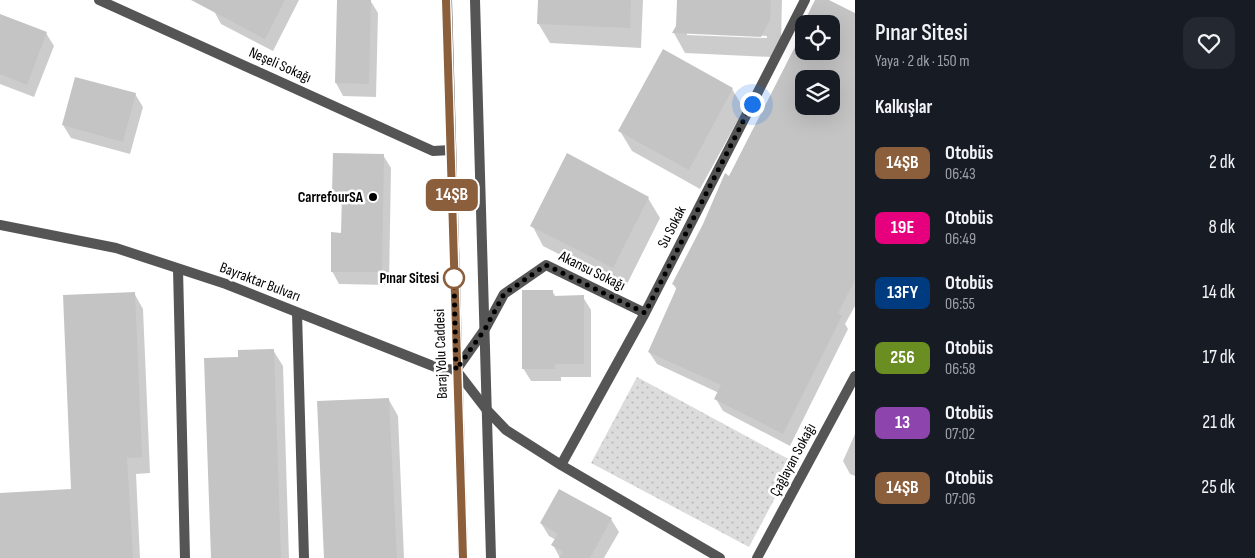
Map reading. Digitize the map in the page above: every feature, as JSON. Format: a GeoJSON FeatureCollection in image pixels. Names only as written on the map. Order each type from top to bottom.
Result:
{"type":"FeatureCollection","features":[{"type":"Feature","properties":{"kind":"street","name":"Neşeli Sokağı"},"geometry":{"type":"LineString","coordinates":[[99,0],[433,151],[450,150]]}},
{"type":"Feature","properties":{"kind":"street","name":"Baraj Yolu Caddesi"},"geometry":{"type":"LineString","coordinates":[[446,0],[463,558]]}},
{"type":"Feature","properties":{"kind":"street"},"geometry":{"type":"LineString","coordinates":[[475,0],[491,558]]}},
{"type":"Feature","properties":{"kind":"street","name":"Su Sokak"},"geometry":{"type":"LineString","coordinates":[[561,464],[645,313],[805,0]]}},
{"type":"Feature","properties":{"kind":"street","name":"Bayraktar Bulvarı"},"geometry":{"type":"LineString","coordinates":[[0,225],[116,248],[226,284],[438,368],[456,370]]}},
{"type":"Feature","properties":{"kind":"street","name":"Akansu Sokağı"},"geometry":{"type":"LineString","coordinates":[[456,370],[485,329],[504,294],[546,265],[645,313]]}},
{"type":"Feature","properties":{"kind":"street"},"geometry":{"type":"LineString","coordinates":[[178,269],[185,558]]}},
{"type":"Feature","properties":{"kind":"street"},"geometry":{"type":"LineString","coordinates":[[297,312],[304,558]]}},
{"type":"Feature","properties":{"kind":"street"},"geometry":{"type":"LineString","coordinates":[[456,370],[486,409],[506,430],[720,558]]}},
{"type":"Feature","properties":{"kind":"street","name":"Çağlayan Sokağı"},"geometry":{"type":"LineString","coordinates":[[757,558],[855,376]]}},
{"type":"Feature","properties":{"kind":"shaded area"},"geometry":{"type":"Polygon","coordinates":[[[637,377],[794,462],[749,547],[591,463],[637,377]]]}},
{"type":"Feature","properties":{"kind":"building"},"geometry":{"type":"Polygon","coordinates":[[[191,0],[285,0],[265,39],[191,0]]]}},
{"type":"Feature","properties":{"kind":"building"},"geometry":{"type":"Polygon","coordinates":[[[337,0],[371,0],[369,84],[335,83],[337,0]]]}},
{"type":"Feature","properties":{"kind":"building"},"geometry":{"type":"Polygon","coordinates":[[[538,0],[631,0],[630,28],[537,24],[538,0]]]}},
{"type":"Feature","properties":{"kind":"building"},"geometry":{"type":"Polygon","coordinates":[[[677,0],[771,0],[770,20],[761,37],[672,33],[676,26],[677,0]]]}},
{"type":"Feature","properties":{"kind":"building"},"geometry":{"type":"Polygon","coordinates":[[[815,0],[829,0],[855,13],[855,280],[838,313],[842,316],[783,434],[714,399],[721,385],[648,352],[677,287],[672,284],[703,224],[725,173],[729,176],[795,47],[795,60],[840,60],[840,15],[808,15],[815,0]]]}},
{"type":"Feature","properties":{"kind":"building"},"geometry":{"type":"Polygon","coordinates":[[[0,14],[47,32],[27,85],[0,74],[0,14]]]}},
{"type":"Feature","properties":{"kind":"building"},"geometry":{"type":"Polygon","coordinates":[[[663,49],[733,88],[689,170],[618,131],[663,49]]]}},
{"type":"Feature","properties":{"kind":"building"},"geometry":{"type":"Polygon","coordinates":[[[75,77],[136,93],[123,142],[62,125],[75,77]]]}},
{"type":"Feature","properties":{"kind":"building"},"geometry":{"type":"Polygon","coordinates":[[[333,153],[384,154],[382,272],[331,272],[331,232],[341,233],[342,193],[332,193],[333,153]]]}},
{"type":"Feature","properties":{"kind":"building"},"geometry":{"type":"Polygon","coordinates":[[[567,153],[649,197],[613,268],[530,226],[567,153]]]}},
{"type":"Feature","properties":{"kind":"building"},"geometry":{"type":"Polygon","coordinates":[[[522,290],[553,290],[553,296],[584,295],[584,364],[555,364],[555,369],[522,369],[522,290]]]}},
{"type":"Feature","properties":{"kind":"building"},"geometry":{"type":"Polygon","coordinates":[[[135,292],[142,457],[127,458],[133,558],[0,558],[0,493],[71,489],[63,295],[135,292]]]}},
{"type":"Feature","properties":{"kind":"building"},"geometry":{"type":"Polygon","coordinates":[[[274,349],[281,558],[211,558],[204,358],[238,357],[238,350],[274,349]]]}},
{"type":"Feature","properties":{"kind":"building"},"geometry":{"type":"Polygon","coordinates":[[[389,398],[397,558],[324,558],[317,401],[389,398]]]}},
{"type":"Feature","properties":{"kind":"building"},"geometry":{"type":"Polygon","coordinates":[[[559,489],[612,518],[590,558],[559,558],[563,552],[551,545],[558,534],[540,523],[559,489]]]}},
{"type":"Feature","properties":{"kind":"bus line","name":"14ŞB"},"geometry":{"type":"LineString","coordinates":[[446,0],[463,558]]}},
{"type":"Feature","properties":{"kind":"place","name":"CarrefourSA"},"geometry":{"type":"Point","coordinates":[373,197]}},
{"type":"Feature","properties":{"kind":"place","name":"Pınar Sitesi"},"geometry":{"type":"Point","coordinates":[454,278]}},
{"type":"Feature","properties":{"kind":"route"},"geometry":{"type":"LineString","coordinates":[[454,278],[456,370],[485,329],[504,294],[546,265],[645,313],[752,104]]}}]}
